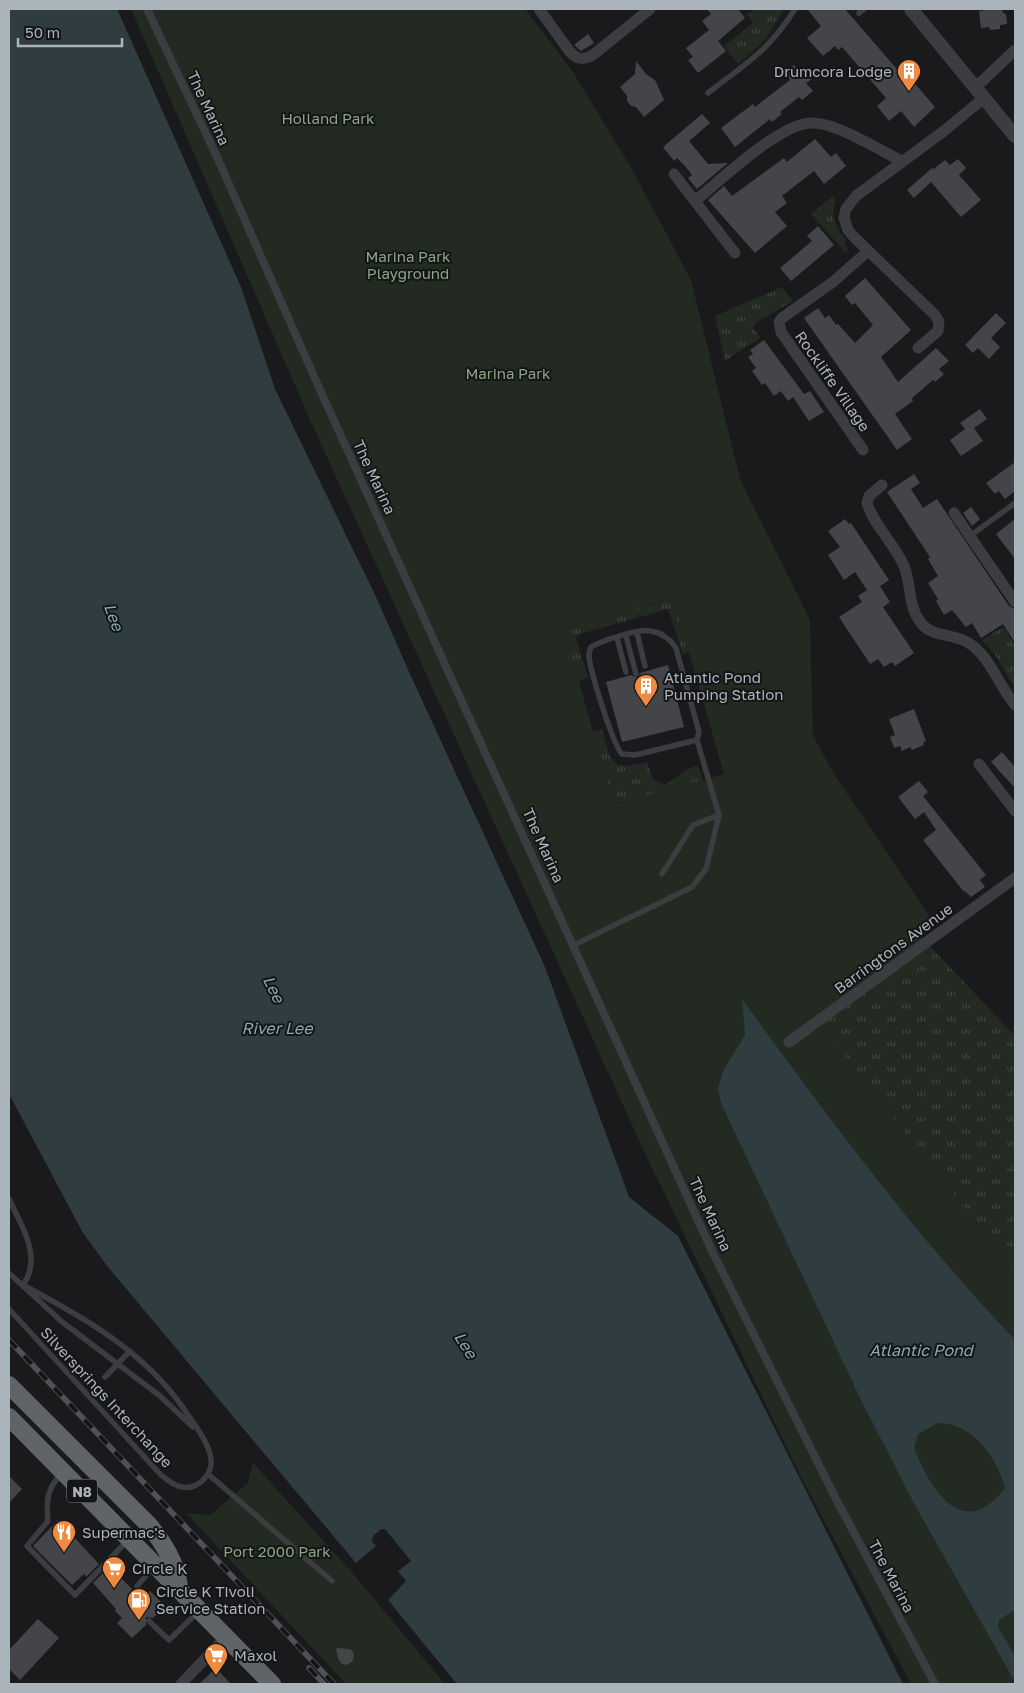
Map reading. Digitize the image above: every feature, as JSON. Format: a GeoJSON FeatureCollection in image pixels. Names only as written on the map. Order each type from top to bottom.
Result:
{"type":"FeatureCollection","features":[{"type":"Feature","properties":{"kind":"highway"},"geometry":{"type":"LineString","coordinates":[[9,1384],[159,1537],[178,1575],[179,1589]]}},
{"type":"Feature","properties":{"kind":"highway","name":"N8"},"geometry":{"type":"LineString","coordinates":[[9,1417],[200,1610],[265,1680]]}},
{"type":"Feature","properties":{"kind":"street","name":"The Marina"},"geometry":{"type":"LineString","coordinates":[[147,9],[218,157],[321,392],[712,1251],[837,1501],[935,1684]]}},
{"type":"Feature","properties":{"kind":"street"},"geometry":{"type":"LineString","coordinates":[[540,9],[570,52],[576,58],[582,59],[593,55],[650,9]]}},
{"type":"Feature","properties":{"kind":"street"},"geometry":{"type":"LineString","coordinates":[[911,9],[981,92],[1015,136]]}},
{"type":"Feature","properties":{"kind":"street"},"geometry":{"type":"LineString","coordinates":[[918,348],[938,331],[939,322],[935,315],[848,230],[844,213],[856,196],[944,131],[981,92],[1015,50]]}},
{"type":"Feature","properties":{"kind":"street"},"geometry":{"type":"LineString","coordinates":[[695,201],[781,132],[798,124],[814,122],[824,125],[872,145],[901,161]]}},
{"type":"Feature","properties":{"kind":"street"},"geometry":{"type":"LineString","coordinates":[[674,174],[735,253]]}},
{"type":"Feature","properties":{"kind":"street","name":"Rockliffe Village"},"geometry":{"type":"LineString","coordinates":[[863,450],[781,332],[779,322],[833,282],[868,251]]}},
{"type":"Feature","properties":{"kind":"street"},"geometry":{"type":"LineString","coordinates":[[882,485],[869,496],[867,503],[904,568],[908,593],[916,615],[923,625],[933,632],[965,641],[978,649],[1015,705]]}},
{"type":"Feature","properties":{"kind":"street"},"geometry":{"type":"LineString","coordinates":[[954,513],[1015,602]]}},
{"type":"Feature","properties":{"kind":"street"},"geometry":{"type":"LineString","coordinates":[[979,764],[1015,811]]}},
{"type":"Feature","properties":{"kind":"street","name":"Barringtons Avenue"},"geometry":{"type":"LineString","coordinates":[[789,1042],[1015,878]]}},
{"type":"Feature","properties":{"kind":"street"},"geometry":{"type":"LineString","coordinates":[[181,1684],[226,1638]]}},
{"type":"Feature","properties":{"kind":"lane"},"geometry":{"type":"LineString","coordinates":[[708,93],[762,53],[780,33],[795,9]]}},
{"type":"Feature","properties":{"kind":"lane"},"geometry":{"type":"LineString","coordinates":[[970,536],[1015,503]]}},
{"type":"Feature","properties":{"kind":"lane"},"geometry":{"type":"LineString","coordinates":[[574,945],[692,887],[706,869],[718,815],[697,740],[699,732],[676,648],[668,638],[652,631],[617,638],[591,647],[589,655],[617,748],[622,754],[635,755],[697,740]]}},
{"type":"Feature","properties":{"kind":"lane"},"geometry":{"type":"LineString","coordinates":[[637,633],[645,666]]}},
{"type":"Feature","properties":{"kind":"lane"},"geometry":{"type":"LineString","coordinates":[[626,636],[636,674]]}},
{"type":"Feature","properties":{"kind":"lane"},"geometry":{"type":"LineString","coordinates":[[617,638],[626,672]]}},
{"type":"Feature","properties":{"kind":"lane"},"geometry":{"type":"LineString","coordinates":[[662,874],[693,825],[718,815]]}},
{"type":"Feature","properties":{"kind":"lane"},"geometry":{"type":"LineString","coordinates":[[9,1199],[30,1246],[30,1271],[23,1285]]}},
{"type":"Feature","properties":{"kind":"lane"},"geometry":{"type":"LineString","coordinates":[[9,1273],[61,1321],[160,1396],[199,1434]]}},
{"type":"Feature","properties":{"kind":"lane"},"geometry":{"type":"LineString","coordinates":[[23,1285],[90,1322],[130,1351],[184,1408],[211,1459],[208,1474],[332,1580]]}},
{"type":"Feature","properties":{"kind":"lane","name":"Silversprings Interchange"},"geometry":{"type":"LineString","coordinates":[[9,1308],[160,1474],[183,1488],[198,1484],[208,1474]]}},
{"type":"Feature","properties":{"kind":"lane"},"geometry":{"type":"LineString","coordinates":[[105,1378],[130,1351]]}},
{"type":"Feature","properties":{"kind":"lane"},"geometry":{"type":"LineString","coordinates":[[63,1472],[54,1482],[46,1501],[48,1521],[27,1546],[74,1594],[130,1539]]}},
{"type":"Feature","properties":{"kind":"lane"},"geometry":{"type":"LineString","coordinates":[[142,1599],[137,1586],[156,1566]]}},
{"type":"Feature","properties":{"kind":"lane"},"geometry":{"type":"LineString","coordinates":[[149,1621],[168,1640],[200,1610]]}},
{"type":"Feature","properties":{"kind":"green space","name":"Marina Park"},"geometry":{"type":"Polygon","coordinates":[[[131,9],[525,9],[573,72],[632,169],[691,280],[740,479],[810,620],[813,736],[836,777],[935,924],[811,1014],[1015,1272],[1015,1684],[911,1684],[799,1473],[644,1151],[311,422],[131,9]],[[673,597],[564,629],[614,805],[724,774],[673,597]]]}},
{"type":"Feature","properties":{"kind":"green space"},"geometry":{"type":"Polygon","coordinates":[[[754,9],[784,9],[766,39],[738,64],[724,46],[753,23],[747,15],[754,9]]]}},
{"type":"Feature","properties":{"kind":"green space"},"geometry":{"type":"Polygon","coordinates":[[[833,196],[836,200],[833,211],[835,221],[846,240],[844,242],[848,250],[846,253],[811,214],[833,196]]]}},
{"type":"Feature","properties":{"kind":"green space"},"geometry":{"type":"Polygon","coordinates":[[[782,287],[793,301],[755,323],[753,327],[760,338],[725,361],[715,316],[782,287]]]}},
{"type":"Feature","properties":{"kind":"green space"},"geometry":{"type":"Polygon","coordinates":[[[673,597],[689,652],[683,654],[668,609],[580,634],[576,638],[588,677],[578,681],[564,629],[673,597]]]}},
{"type":"Feature","properties":{"kind":"green space"},"geometry":{"type":"Polygon","coordinates":[[[1003,627],[1015,645],[1015,688],[995,655],[982,640],[1003,627]]]}},
{"type":"Feature","properties":{"kind":"green space"},"geometry":{"type":"Polygon","coordinates":[[[602,729],[610,757],[619,765],[626,766],[647,762],[653,779],[665,785],[685,771],[698,766],[703,780],[613,805],[593,732],[602,729]]]}},
{"type":"Feature","properties":{"kind":"green space"},"geometry":{"type":"Polygon","coordinates":[[[895,909],[1015,1036],[1015,1303],[778,971],[895,909]]]}},
{"type":"Feature","properties":{"kind":"green space","name":"Port 2000 Park"},"geometry":{"type":"Polygon","coordinates":[[[253,1463],[349,1569],[445,1684],[346,1684],[186,1513],[210,1515],[248,1483],[253,1463]]]}},
{"type":"Feature","properties":{"kind":"water","name":"River Lee"},"geometry":{"type":"Polygon","coordinates":[[[9,9],[117,9],[241,287],[275,389],[377,599],[545,967],[629,1197],[678,1236],[903,1684],[457,1684],[388,1600],[406,1581],[398,1571],[411,1561],[385,1529],[381,1529],[373,1536],[372,1541],[376,1546],[356,1563],[108,1267],[83,1233],[9,1094],[9,9]]]}},
{"type":"Feature","properties":{"kind":"water","name":"Atlantic Pond"},"geometry":{"type":"Polygon","coordinates":[[[742,999],[840,1131],[907,1217],[1015,1340],[1015,1610],[999,1620],[998,1627],[1015,1656],[1015,1682],[916,1507],[862,1402],[721,1103],[718,1089],[723,1071],[745,1035],[742,999]],[[938,1423],[918,1434],[914,1448],[929,1480],[939,1494],[950,1504],[962,1511],[975,1511],[990,1504],[1005,1488],[996,1464],[982,1444],[962,1429],[938,1423]]]}},
{"type":"Feature","properties":{"kind":"building"},"geometry":{"type":"Polygon","coordinates":[[[707,9],[738,9],[745,18],[718,41],[726,51],[698,73],[688,60],[693,57],[686,48],[709,30],[702,21],[711,14],[707,9]]]}},
{"type":"Feature","properties":{"kind":"building"},"geometry":{"type":"Polygon","coordinates":[[[807,9],[845,9],[908,82],[911,79],[935,107],[914,127],[901,111],[889,121],[877,106],[886,98],[842,47],[838,50],[835,46],[823,56],[807,38],[821,26],[807,9]]]}},
{"type":"Feature","properties":{"kind":"building"},"geometry":{"type":"Polygon","coordinates":[[[983,9],[1002,9],[1003,13],[1006,14],[1007,24],[1000,25],[1000,29],[990,30],[989,27],[981,28],[979,11],[983,11],[983,9]]]}},
{"type":"Feature","properties":{"kind":"building"},"geometry":{"type":"Polygon","coordinates":[[[588,34],[594,43],[581,51],[574,45],[588,34]]]}},
{"type":"Feature","properties":{"kind":"building"},"geometry":{"type":"Polygon","coordinates":[[[636,61],[646,74],[655,80],[664,100],[644,117],[636,107],[631,106],[627,101],[627,96],[620,87],[635,74],[636,61]]]}},
{"type":"Feature","properties":{"kind":"building"},"geometry":{"type":"Polygon","coordinates":[[[794,65],[800,73],[805,70],[812,79],[806,83],[813,91],[802,100],[799,97],[780,112],[782,114],[772,122],[770,119],[735,147],[721,128],[753,104],[755,107],[790,80],[785,73],[794,65]]]}},
{"type":"Feature","properties":{"kind":"building"},"geometry":{"type":"Polygon","coordinates":[[[702,114],[710,123],[689,141],[708,164],[728,163],[697,189],[688,178],[692,175],[685,166],[677,158],[674,161],[663,147],[702,114]]]}},
{"type":"Feature","properties":{"kind":"building"},"geometry":{"type":"Polygon","coordinates":[[[815,139],[831,157],[836,153],[846,166],[824,184],[814,171],[782,196],[787,203],[775,212],[787,226],[755,253],[708,200],[724,186],[732,196],[784,158],[787,162],[815,139]]]}},
{"type":"Feature","properties":{"kind":"building"},"geometry":{"type":"Polygon","coordinates":[[[958,159],[966,168],[959,175],[981,200],[961,217],[931,182],[914,198],[907,190],[932,168],[934,169],[945,160],[950,165],[958,159]]]}},
{"type":"Feature","properties":{"kind":"building"},"geometry":{"type":"Polygon","coordinates":[[[818,226],[834,245],[791,281],[780,268],[812,241],[807,236],[818,226]]]}},
{"type":"Feature","properties":{"kind":"building"},"geometry":{"type":"Polygon","coordinates":[[[865,278],[911,330],[881,357],[898,382],[936,348],[949,361],[939,369],[944,374],[935,382],[933,380],[912,398],[913,401],[895,414],[912,439],[897,450],[804,318],[818,308],[825,318],[829,315],[836,325],[838,324],[855,343],[873,325],[855,303],[852,305],[845,296],[865,278]]]}},
{"type":"Feature","properties":{"kind":"building"},"geometry":{"type":"Polygon","coordinates":[[[996,313],[1006,323],[991,338],[1000,347],[989,359],[978,348],[973,353],[965,345],[996,313]]]}},
{"type":"Feature","properties":{"kind":"building"},"geometry":{"type":"Polygon","coordinates":[[[764,340],[804,394],[810,391],[824,412],[809,421],[793,397],[788,401],[781,391],[774,396],[765,383],[762,385],[752,371],[756,368],[748,357],[753,354],[750,350],[764,340]]]}},
{"type":"Feature","properties":{"kind":"building"},"geometry":{"type":"Polygon","coordinates":[[[980,409],[987,419],[974,428],[983,441],[961,456],[950,440],[965,429],[960,423],[980,409]]]}},
{"type":"Feature","properties":{"kind":"building"},"geometry":{"type":"Polygon","coordinates":[[[1015,462],[1015,491],[1005,499],[999,491],[995,494],[986,483],[1015,462]]]}},
{"type":"Feature","properties":{"kind":"building"},"geometry":{"type":"Polygon","coordinates":[[[914,474],[920,483],[911,489],[923,508],[937,499],[1009,606],[1015,609],[1015,643],[1003,624],[981,638],[972,623],[966,627],[952,610],[944,615],[936,601],[938,599],[928,583],[938,576],[928,559],[930,557],[887,492],[914,474]]]}},
{"type":"Feature","properties":{"kind":"building"},"geometry":{"type":"Polygon","coordinates":[[[971,507],[980,519],[972,526],[963,513],[971,507]]]}},
{"type":"Feature","properties":{"kind":"building"},"geometry":{"type":"Polygon","coordinates":[[[845,519],[849,524],[851,523],[889,580],[880,586],[890,602],[883,607],[914,653],[895,666],[892,662],[884,667],[878,659],[870,664],[839,617],[862,602],[858,596],[867,590],[855,572],[844,580],[828,555],[840,547],[828,531],[845,519]]]}},
{"type":"Feature","properties":{"kind":"building"},"geometry":{"type":"Polygon","coordinates":[[[1015,519],[1015,559],[996,534],[1015,519]]]}},
{"type":"Feature","properties":{"kind":"building","name":"Atlantic Pond Pumping Station"},"geometry":{"type":"Polygon","coordinates":[[[668,665],[684,727],[622,742],[606,682],[631,675],[638,678],[640,673],[668,665]]]}},
{"type":"Feature","properties":{"kind":"building"},"geometry":{"type":"Polygon","coordinates":[[[914,709],[926,741],[923,743],[924,745],[912,750],[910,747],[902,751],[900,746],[894,748],[890,737],[895,735],[889,719],[914,709]]]}},
{"type":"Feature","properties":{"kind":"building"},"geometry":{"type":"Polygon","coordinates":[[[1002,752],[1015,767],[1015,788],[991,762],[1002,752]]]}},
{"type":"Feature","properties":{"kind":"building"},"geometry":{"type":"Polygon","coordinates":[[[919,781],[928,792],[923,796],[986,875],[980,880],[985,887],[971,897],[964,892],[923,840],[936,830],[924,812],[915,819],[898,797],[919,781]]]}},
{"type":"Feature","properties":{"kind":"building"},"geometry":{"type":"Polygon","coordinates":[[[9,1476],[22,1489],[9,1503],[9,1476]]]}},
{"type":"Feature","properties":{"kind":"building","name":"Supermac's"},"geometry":{"type":"Polygon","coordinates":[[[58,1520],[99,1564],[86,1577],[84,1574],[72,1585],[33,1546],[58,1520]]]}},
{"type":"Feature","properties":{"kind":"building"},"geometry":{"type":"Polygon","coordinates":[[[111,1568],[134,1591],[139,1603],[145,1602],[146,1595],[150,1591],[165,1606],[153,1618],[146,1617],[146,1625],[132,1638],[117,1623],[122,1618],[115,1611],[116,1609],[93,1583],[105,1571],[107,1572],[111,1568]]]}},
{"type":"Feature","properties":{"kind":"building"},"geometry":{"type":"Polygon","coordinates":[[[38,1619],[59,1638],[20,1680],[9,1669],[9,1650],[38,1619]]]}},
{"type":"Feature","properties":{"kind":"building"},"geometry":{"type":"Polygon","coordinates":[[[336,1648],[350,1649],[354,1653],[353,1661],[347,1665],[342,1664],[338,1659],[336,1648]]]}},
{"type":"Feature","properties":{"kind":"building","name":"Maxol"},"geometry":{"type":"Polygon","coordinates":[[[216,1668],[231,1684],[199,1684],[216,1668]]]}},
{"type":"Feature","properties":{"kind":"railway"},"geometry":{"type":"LineString","coordinates":[[9,1340],[334,1684]]}},
{"type":"Feature","properties":{"kind":"railway"},"geometry":{"type":"LineString","coordinates":[[309,1668],[324,1684]]}},
{"type":"Feature","properties":{"kind":"place","name":"Drumcora Lodge"},"geometry":{"type":"Point","coordinates":[909,92]}},
{"type":"Feature","properties":{"kind":"place","name":"Atlantic Pond Pumping Station"},"geometry":{"type":"Point","coordinates":[646,707]}},
{"type":"Feature","properties":{"kind":"place","name":"Supermac's"},"geometry":{"type":"Point","coordinates":[64,1553]}},
{"type":"Feature","properties":{"kind":"place","name":"Circle K"},"geometry":{"type":"Point","coordinates":[114,1589]}},
{"type":"Feature","properties":{"kind":"place","name":"Circle K Tivoli Service Station"},"geometry":{"type":"Point","coordinates":[139,1621]}},
{"type":"Feature","properties":{"kind":"place","name":"Maxol"},"geometry":{"type":"Point","coordinates":[216,1676]}},
{"type":"Feature","properties":{"kind":"park label","name":"Holland Park"},"geometry":{"type":"Point","coordinates":[328,118]}},
{"type":"Feature","properties":{"kind":"park label","name":"Marina Park Playground"},"geometry":{"type":"Point","coordinates":[408,264]}},
{"type":"Feature","properties":{"kind":"water label","name":"Lee"},"geometry":{"type":"Point","coordinates":[114,617]}},
{"type":"Feature","properties":{"kind":"water label","name":"Lee"},"geometry":{"type":"Point","coordinates":[274,989]}},
{"type":"Feature","properties":{"kind":"water label","name":"Lee"},"geometry":{"type":"Point","coordinates":[466,1345]}}]}
